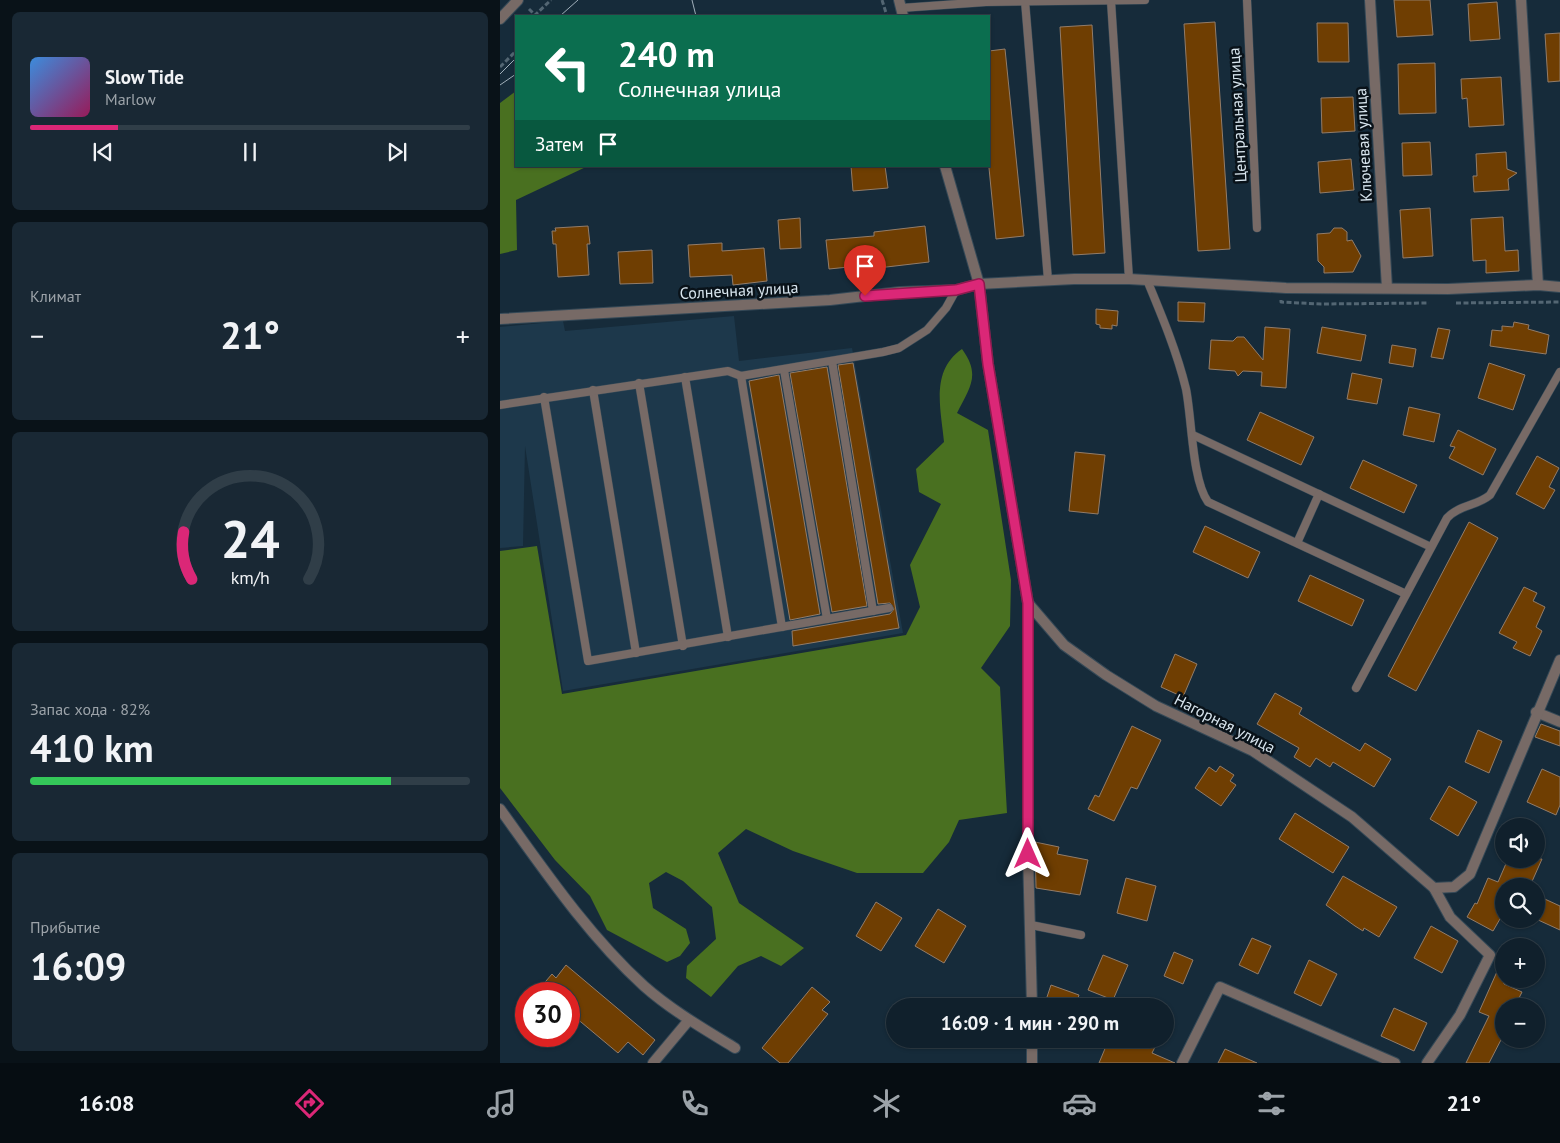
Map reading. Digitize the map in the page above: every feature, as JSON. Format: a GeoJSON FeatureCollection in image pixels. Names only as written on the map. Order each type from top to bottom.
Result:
{"type":"FeatureCollection","features":[{"type":"Feature","properties":{"kind":"street"},"geometry":{"type":"LineString","coordinates":[[500,19],[518,0]]}},
{"type":"Feature","properties":{"kind":"street","name":"Ключевая улица"},"geometry":{"type":"LineString","coordinates":[[1370,0],[1387,288]]}},
{"type":"Feature","properties":{"kind":"street"},"geometry":{"type":"LineString","coordinates":[[1521,0],[1538,285]]}},
{"type":"Feature","properties":{"kind":"street"},"geometry":{"type":"LineString","coordinates":[[945,167],[979,284],[988,364],[1028,603],[1028,854],[1032,998]]}},
{"type":"Feature","properties":{"kind":"street"},"geometry":{"type":"LineString","coordinates":[[1128,279],[1286,288],[1448,289],[1538,285],[1560,287]]}},
{"type":"Feature","properties":{"kind":"street","name":"Солнечная улица"},"geometry":{"type":"LineString","coordinates":[[500,319],[830,300],[900,292],[956,290],[979,284],[1048,280],[1128,279]]}},
{"type":"Feature","properties":{"kind":"street","name":"Нагорная улица"},"geometry":{"type":"LineString","coordinates":[[1028,603],[1064,645],[1099,670],[1156,706],[1253,751],[1352,817],[1434,888],[1450,917],[1490,955],[1460,1014],[1427,1063]]}},
{"type":"Feature","properties":{"kind":"street"},"geometry":{"type":"LineString","coordinates":[[1434,888],[1454,887],[1470,874],[1536,712],[1560,660]]}},
{"type":"Feature","properties":{"kind":"street"},"geometry":{"type":"LineString","coordinates":[[1536,712],[1560,722]]}},
{"type":"Feature","properties":{"kind":"street"},"geometry":{"type":"LineString","coordinates":[[500,809],[595,937],[645,987],[689,1020],[735,1048]]}},
{"type":"Feature","properties":{"kind":"street"},"geometry":{"type":"LineString","coordinates":[[1182,1063],[1220,987],[1395,1063]]}},
{"type":"Feature","properties":{"kind":"street"},"geometry":{"type":"LineString","coordinates":[[653,1063],[689,1020]]}},
{"type":"Feature","properties":{"kind":"street"},"geometry":{"type":"LineString","coordinates":[[1032,1048],[1032,1063]]}},
{"type":"Feature","properties":{"kind":"lane"},"geometry":{"type":"LineString","coordinates":[[901,8],[1025,1],[1145,0]]}},
{"type":"Feature","properties":{"kind":"lane","name":"Центральная улица"},"geometry":{"type":"LineString","coordinates":[[1247,0],[1257,228]]}},
{"type":"Feature","properties":{"kind":"lane"},"geometry":{"type":"LineString","coordinates":[[1025,1],[1048,280]]}},
{"type":"Feature","properties":{"kind":"lane"},"geometry":{"type":"LineString","coordinates":[[1111,1],[1128,279]]}},
{"type":"Feature","properties":{"kind":"lane"},"geometry":{"type":"LineString","coordinates":[[1147,280],[1182,376],[1200,487],[1208,502],[1406,594]]}},
{"type":"Feature","properties":{"kind":"lane"},"geometry":{"type":"LineString","coordinates":[[500,405],[544,396],[728,371],[741,376],[883,352],[912,341],[927,330],[946,308],[956,290]]}},
{"type":"Feature","properties":{"kind":"lane"},"geometry":{"type":"LineString","coordinates":[[832,361],[873,611]]}},
{"type":"Feature","properties":{"kind":"lane"},"geometry":{"type":"LineString","coordinates":[[784,370],[827,619]]}},
{"type":"Feature","properties":{"kind":"lane"},"geometry":{"type":"LineString","coordinates":[[1356,688],[1431,547],[1453,512],[1485,499],[1490,495],[1560,372]]}},
{"type":"Feature","properties":{"kind":"lane"},"geometry":{"type":"LineString","coordinates":[[741,376],[782,627]]}},
{"type":"Feature","properties":{"kind":"lane"},"geometry":{"type":"LineString","coordinates":[[685,377],[728,637]]}},
{"type":"Feature","properties":{"kind":"lane"},"geometry":{"type":"LineString","coordinates":[[639,383],[683,646]]}},
{"type":"Feature","properties":{"kind":"lane"},"geometry":{"type":"LineString","coordinates":[[593,390],[636,653]]}},
{"type":"Feature","properties":{"kind":"lane"},"geometry":{"type":"LineString","coordinates":[[544,396],[588,661],[683,646],[889,608]]}},
{"type":"Feature","properties":{"kind":"lane"},"geometry":{"type":"LineString","coordinates":[[1193,435],[1431,547]]}},
{"type":"Feature","properties":{"kind":"lane"},"geometry":{"type":"LineString","coordinates":[[1296,543],[1319,494]]}},
{"type":"Feature","properties":{"kind":"lane"},"geometry":{"type":"LineString","coordinates":[[1031,925],[1081,935]]}},
{"type":"Feature","properties":{"kind":"path"},"geometry":{"type":"LineString","coordinates":[[536,15],[551,0]]}},
{"type":"Feature","properties":{"kind":"path"},"geometry":{"type":"LineString","coordinates":[[882,0],[887,15]]}},
{"type":"Feature","properties":{"kind":"path"},"geometry":{"type":"LineString","coordinates":[[529,9],[534,15]]}},
{"type":"Feature","properties":{"kind":"path"},"geometry":{"type":"LineString","coordinates":[[500,66],[515,52]]}},
{"type":"Feature","properties":{"kind":"shaded area"},"geometry":{"type":"Polygon","coordinates":[[[734,316],[739,361],[852,348],[903,633],[563,691],[525,446],[523,546],[500,548],[500,327],[563,321],[565,331],[734,316]]]}},
{"type":"Feature","properties":{"kind":"green space"},"geometry":{"type":"Polygon","coordinates":[[[515,92],[515,167],[586,167],[516,200],[517,250],[500,254],[500,103],[515,92]]]}},
{"type":"Feature","properties":{"kind":"green space"},"geometry":{"type":"Polygon","coordinates":[[[962,349],[971,366],[972,381],[957,413],[988,430],[1011,580],[1010,626],[981,668],[1000,687],[1007,813],[959,820],[949,842],[923,873],[857,873],[793,851],[746,829],[718,853],[739,903],[804,948],[781,966],[761,956],[738,966],[711,997],[686,978],[687,966],[716,939],[712,907],[683,881],[666,872],[649,883],[653,908],[686,929],[690,943],[680,956],[667,962],[607,930],[590,896],[555,860],[500,788],[500,551],[537,546],[562,694],[906,635],[920,607],[910,565],[941,504],[919,492],[916,469],[944,442],[940,404],[941,379],[945,368],[952,358],[962,349]]]}},
{"type":"Feature","properties":{"kind":"building"},"geometry":{"type":"Polygon","coordinates":[[[1394,0],[1430,0],[1433,35],[1397,37],[1394,0]]]}},
{"type":"Feature","properties":{"kind":"building"},"geometry":{"type":"Polygon","coordinates":[[[1497,2],[1500,39],[1470,41],[1468,4],[1497,2]]]}},
{"type":"Feature","properties":{"kind":"building"},"geometry":{"type":"Polygon","coordinates":[[[1215,22],[1230,249],[1198,251],[1184,24],[1215,22]]]}},
{"type":"Feature","properties":{"kind":"building"},"geometry":{"type":"Polygon","coordinates":[[[1317,23],[1348,23],[1349,62],[1318,62],[1317,23]]]}},
{"type":"Feature","properties":{"kind":"building"},"geometry":{"type":"Polygon","coordinates":[[[1092,25],[1105,253],[1073,255],[1060,27],[1092,25]]]}},
{"type":"Feature","properties":{"kind":"building"},"geometry":{"type":"Polygon","coordinates":[[[1560,33],[1560,81],[1548,82],[1545,34],[1560,33]]]}},
{"type":"Feature","properties":{"kind":"building"},"geometry":{"type":"Polygon","coordinates":[[[1005,49],[1024,236],[996,239],[989,168],[990,51],[1005,49]]]}},
{"type":"Feature","properties":{"kind":"building"},"geometry":{"type":"Polygon","coordinates":[[[1435,63],[1436,113],[1399,114],[1398,64],[1435,63]]]}},
{"type":"Feature","properties":{"kind":"building"},"geometry":{"type":"Polygon","coordinates":[[[1501,77],[1504,125],[1469,127],[1467,98],[1462,99],[1461,79],[1501,77]]]}},
{"type":"Feature","properties":{"kind":"building"},"geometry":{"type":"Polygon","coordinates":[[[1353,97],[1355,131],[1322,133],[1321,98],[1353,97]]]}},
{"type":"Feature","properties":{"kind":"building"},"geometry":{"type":"Polygon","coordinates":[[[1430,142],[1432,175],[1403,176],[1402,143],[1430,142]]]}},
{"type":"Feature","properties":{"kind":"building"},"geometry":{"type":"Polygon","coordinates":[[[1506,152],[1507,169],[1517,173],[1508,179],[1509,190],[1474,192],[1473,176],[1477,176],[1476,154],[1506,152]]]}},
{"type":"Feature","properties":{"kind":"building"},"geometry":{"type":"Polygon","coordinates":[[[1351,159],[1354,190],[1320,193],[1318,162],[1351,159]]]}},
{"type":"Feature","properties":{"kind":"building"},"geometry":{"type":"Polygon","coordinates":[[[851,167],[885,167],[888,188],[853,191],[851,167]]]}},
{"type":"Feature","properties":{"kind":"building"},"geometry":{"type":"Polygon","coordinates":[[[1430,208],[1433,256],[1403,258],[1400,210],[1430,208]]]}},
{"type":"Feature","properties":{"kind":"building"},"geometry":{"type":"Polygon","coordinates":[[[1503,217],[1505,251],[1518,250],[1519,271],[1486,273],[1486,260],[1473,261],[1471,219],[1503,217]]]}},
{"type":"Feature","properties":{"kind":"building"},"geometry":{"type":"Polygon","coordinates":[[[800,218],[801,248],[780,249],[778,220],[800,218]]]}},
{"type":"Feature","properties":{"kind":"building"},"geometry":{"type":"Polygon","coordinates":[[[588,226],[590,244],[587,244],[589,275],[558,277],[556,244],[553,244],[552,231],[556,231],[555,228],[588,226]]]}},
{"type":"Feature","properties":{"kind":"building"},"geometry":{"type":"Polygon","coordinates":[[[925,226],[929,262],[878,268],[878,264],[829,269],[826,240],[874,236],[874,232],[925,226]]]}},
{"type":"Feature","properties":{"kind":"building"},"geometry":{"type":"Polygon","coordinates":[[[1334,228],[1342,228],[1347,232],[1347,241],[1352,240],[1361,256],[1353,272],[1324,273],[1324,267],[1318,261],[1317,234],[1330,233],[1334,228]]]}},
{"type":"Feature","properties":{"kind":"building"},"geometry":{"type":"Polygon","coordinates":[[[722,243],[722,251],[764,248],[767,281],[733,285],[732,275],[690,277],[688,245],[722,243]]]}},
{"type":"Feature","properties":{"kind":"building"},"geometry":{"type":"Polygon","coordinates":[[[652,250],[653,283],[620,284],[618,252],[652,250]]]}},
{"type":"Feature","properties":{"kind":"building"},"geometry":{"type":"Polygon","coordinates":[[[1178,302],[1205,303],[1204,322],[1178,321],[1178,302]]]}},
{"type":"Feature","properties":{"kind":"building"},"geometry":{"type":"Polygon","coordinates":[[[1096,309],[1118,311],[1117,326],[1112,325],[1112,329],[1100,328],[1100,325],[1096,324],[1096,309]]]}},
{"type":"Feature","properties":{"kind":"building"},"geometry":{"type":"Polygon","coordinates":[[[1514,322],[1529,325],[1528,329],[1549,335],[1546,354],[1490,346],[1492,330],[1502,331],[1502,326],[1513,327],[1514,322]]]}},
{"type":"Feature","properties":{"kind":"building"},"geometry":{"type":"Polygon","coordinates":[[[1265,327],[1290,329],[1286,388],[1261,386],[1262,372],[1243,371],[1238,376],[1235,371],[1209,369],[1211,340],[1233,341],[1237,337],[1244,337],[1263,360],[1265,327]]]}},
{"type":"Feature","properties":{"kind":"building"},"geometry":{"type":"Polygon","coordinates":[[[1322,327],[1366,335],[1361,361],[1317,353],[1322,327]]]}},
{"type":"Feature","properties":{"kind":"building"},"geometry":{"type":"Polygon","coordinates":[[[1438,328],[1450,330],[1443,359],[1431,357],[1438,328]]]}},
{"type":"Feature","properties":{"kind":"building"},"geometry":{"type":"Polygon","coordinates":[[[1392,345],[1416,349],[1413,367],[1389,363],[1392,345]]]}},
{"type":"Feature","properties":{"kind":"building"},"geometry":{"type":"Polygon","coordinates":[[[853,363],[899,628],[793,646],[792,631],[890,614],[894,609],[890,603],[878,604],[838,365],[853,363]]]}},
{"type":"Feature","properties":{"kind":"building"},"geometry":{"type":"Polygon","coordinates":[[[1489,363],[1525,375],[1513,410],[1478,398],[1489,363]]]}},
{"type":"Feature","properties":{"kind":"building"},"geometry":{"type":"Polygon","coordinates":[[[827,367],[867,606],[832,612],[790,373],[827,367]]]}},
{"type":"Feature","properties":{"kind":"building"},"geometry":{"type":"Polygon","coordinates":[[[1352,373],[1382,379],[1377,404],[1347,399],[1352,373]]]}},
{"type":"Feature","properties":{"kind":"building"},"geometry":{"type":"Polygon","coordinates":[[[779,375],[820,614],[790,620],[749,381],[779,375]]]}},
{"type":"Feature","properties":{"kind":"building"},"geometry":{"type":"Polygon","coordinates":[[[1409,407],[1440,414],[1434,442],[1403,435],[1409,407]]]}},
{"type":"Feature","properties":{"kind":"building"},"geometry":{"type":"Polygon","coordinates":[[[1260,412],[1314,437],[1301,465],[1247,440],[1260,412]]]}},
{"type":"Feature","properties":{"kind":"building"},"geometry":{"type":"Polygon","coordinates":[[[1458,430],[1496,449],[1483,475],[1449,458],[1455,447],[1450,446],[1458,430]]]}},
{"type":"Feature","properties":{"kind":"building"},"geometry":{"type":"Polygon","coordinates":[[[1075,452],[1105,455],[1098,514],[1069,511],[1075,452]]]}},
{"type":"Feature","properties":{"kind":"building"},"geometry":{"type":"Polygon","coordinates":[[[1537,456],[1559,468],[1549,487],[1555,490],[1544,509],[1516,494],[1537,456]]]}},
{"type":"Feature","properties":{"kind":"building"},"geometry":{"type":"Polygon","coordinates":[[[1363,460],[1417,485],[1404,513],[1350,488],[1363,460]]]}},
{"type":"Feature","properties":{"kind":"building"},"geometry":{"type":"Polygon","coordinates":[[[1469,522],[1498,538],[1416,691],[1388,676],[1469,522]]]}},
{"type":"Feature","properties":{"kind":"building"},"geometry":{"type":"Polygon","coordinates":[[[1205,526],[1260,552],[1248,578],[1193,552],[1205,526]]]}},
{"type":"Feature","properties":{"kind":"building"},"geometry":{"type":"Polygon","coordinates":[[[1310,575],[1364,600],[1352,626],[1298,601],[1310,575]]]}},
{"type":"Feature","properties":{"kind":"building"},"geometry":{"type":"Polygon","coordinates":[[[1524,587],[1537,593],[1533,601],[1545,607],[1536,627],[1542,631],[1530,656],[1513,648],[1517,642],[1499,633],[1524,587]]]}},
{"type":"Feature","properties":{"kind":"building"},"geometry":{"type":"Polygon","coordinates":[[[1175,654],[1197,664],[1183,697],[1161,687],[1175,654]]]}},
{"type":"Feature","properties":{"kind":"building"},"geometry":{"type":"Polygon","coordinates":[[[1275,693],[1302,708],[1299,714],[1360,751],[1365,743],[1391,759],[1374,787],[1333,762],[1330,767],[1316,758],[1310,767],[1294,757],[1299,748],[1257,724],[1275,693]]]}},
{"type":"Feature","properties":{"kind":"building"},"geometry":{"type":"Polygon","coordinates":[[[1541,724],[1560,731],[1560,746],[1535,737],[1541,724]]]}},
{"type":"Feature","properties":{"kind":"building"},"geometry":{"type":"Polygon","coordinates":[[[1132,726],[1161,740],[1137,789],[1131,787],[1114,821],[1088,809],[1095,795],[1099,797],[1132,726]]]}},
{"type":"Feature","properties":{"kind":"building"},"geometry":{"type":"Polygon","coordinates":[[[1478,730],[1502,741],[1489,773],[1465,762],[1478,730]]]}},
{"type":"Feature","properties":{"kind":"building"},"geometry":{"type":"Polygon","coordinates":[[[1220,766],[1234,775],[1230,781],[1236,785],[1221,806],[1195,788],[1209,767],[1216,772],[1220,766]]]}},
{"type":"Feature","properties":{"kind":"building"},"geometry":{"type":"Polygon","coordinates":[[[1542,769],[1560,777],[1560,805],[1556,815],[1527,802],[1542,769]]]}},
{"type":"Feature","properties":{"kind":"building"},"geometry":{"type":"Polygon","coordinates":[[[1449,786],[1477,802],[1458,836],[1430,819],[1449,786]]]}},
{"type":"Feature","properties":{"kind":"building"},"geometry":{"type":"Polygon","coordinates":[[[1295,813],[1349,847],[1333,873],[1279,839],[1295,813]]]}},
{"type":"Feature","properties":{"kind":"building"},"geometry":{"type":"Polygon","coordinates":[[[1035,842],[1059,847],[1057,854],[1088,860],[1080,895],[1036,888],[1035,842]]]}},
{"type":"Feature","properties":{"kind":"building"},"geometry":{"type":"Polygon","coordinates":[[[1504,868],[1538,868],[1534,878],[1500,878],[1504,868]]]}},
{"type":"Feature","properties":{"kind":"building"},"geometry":{"type":"Polygon","coordinates":[[[1343,876],[1397,907],[1379,937],[1364,928],[1363,931],[1326,905],[1343,876]]]}},
{"type":"Feature","properties":{"kind":"building"},"geometry":{"type":"Polygon","coordinates":[[[1126,878],[1156,886],[1147,921],[1117,913],[1126,878]]]}},
{"type":"Feature","properties":{"kind":"building"},"geometry":{"type":"Polygon","coordinates":[[[1488,878],[1495,881],[1495,928],[1493,931],[1467,917],[1475,903],[1477,904],[1488,878]]]}},
{"type":"Feature","properties":{"kind":"building"},"geometry":{"type":"Polygon","coordinates":[[[1545,899],[1560,906],[1560,930],[1545,923],[1545,899]]]}},
{"type":"Feature","properties":{"kind":"building"},"geometry":{"type":"Polygon","coordinates":[[[876,902],[902,918],[881,951],[856,936],[876,902]]]}},
{"type":"Feature","properties":{"kind":"building"},"geometry":{"type":"Polygon","coordinates":[[[938,909],[966,926],[944,963],[915,946],[938,909]]]}},
{"type":"Feature","properties":{"kind":"building"},"geometry":{"type":"Polygon","coordinates":[[[1431,926],[1458,941],[1442,973],[1414,958],[1431,926]]]}},
{"type":"Feature","properties":{"kind":"building"},"geometry":{"type":"Polygon","coordinates":[[[1252,938],[1271,946],[1258,974],[1239,965],[1252,938]]]}},
{"type":"Feature","properties":{"kind":"building"},"geometry":{"type":"Polygon","coordinates":[[[1174,952],[1193,960],[1183,984],[1164,976],[1174,952]]]}},
{"type":"Feature","properties":{"kind":"building"},"geometry":{"type":"Polygon","coordinates":[[[1103,955],[1128,965],[1114,998],[1108,998],[1088,990],[1103,955]]]}},
{"type":"Feature","properties":{"kind":"building"},"geometry":{"type":"Polygon","coordinates":[[[1309,960],[1337,974],[1321,1006],[1294,993],[1309,960]]]}},
{"type":"Feature","properties":{"kind":"building"},"geometry":{"type":"Polygon","coordinates":[[[566,965],[655,1040],[643,1055],[628,1042],[618,1053],[580,1021],[580,982],[545,982],[552,974],[556,978],[566,965]]]}},
{"type":"Feature","properties":{"kind":"building"},"geometry":{"type":"Polygon","coordinates":[[[1495,976],[1495,988],[1513,988],[1522,992],[1519,998],[1495,998],[1495,1048],[1497,1048],[1489,1063],[1466,1063],[1489,1016],[1479,1012],[1495,976]]]}},
{"type":"Feature","properties":{"kind":"building"},"geometry":{"type":"Polygon","coordinates":[[[1051,985],[1079,995],[1078,998],[1047,998],[1051,985]]]}},
{"type":"Feature","properties":{"kind":"building"},"geometry":{"type":"Polygon","coordinates":[[[812,987],[830,1002],[822,1010],[828,1014],[788,1063],[780,1063],[762,1048],[812,987]]]}},
{"type":"Feature","properties":{"kind":"building"},"geometry":{"type":"Polygon","coordinates":[[[1394,1008],[1427,1023],[1414,1051],[1381,1036],[1394,1008]]]}},
{"type":"Feature","properties":{"kind":"building"},"geometry":{"type":"Polygon","coordinates":[[[1105,1048],[1154,1048],[1152,1053],[1175,1063],[1099,1063],[1105,1048]]]}},
{"type":"Feature","properties":{"kind":"building"},"geometry":{"type":"Polygon","coordinates":[[[1225,1049],[1257,1063],[1218,1063],[1225,1049]]]}},
{"type":"Feature","properties":{"kind":"tram line"},"geometry":{"type":"LineString","coordinates":[[561,15],[578,0]]}},
{"type":"Feature","properties":{"kind":"tram line"},"geometry":{"type":"LineString","coordinates":[[692,0],[696,15]]}},
{"type":"Feature","properties":{"kind":"tram line"},"geometry":{"type":"LineString","coordinates":[[500,74],[515,59]]}},
{"type":"Feature","properties":{"kind":"tram line"},"geometry":{"type":"LineString","coordinates":[[500,85],[515,75]]}},
{"type":"Feature","properties":{"kind":"route"},"geometry":{"type":"LineString","coordinates":[[865,296],[900,292],[956,290],[979,284],[988,364],[1021,552],[1028,603],[1028,854]]}}]}
